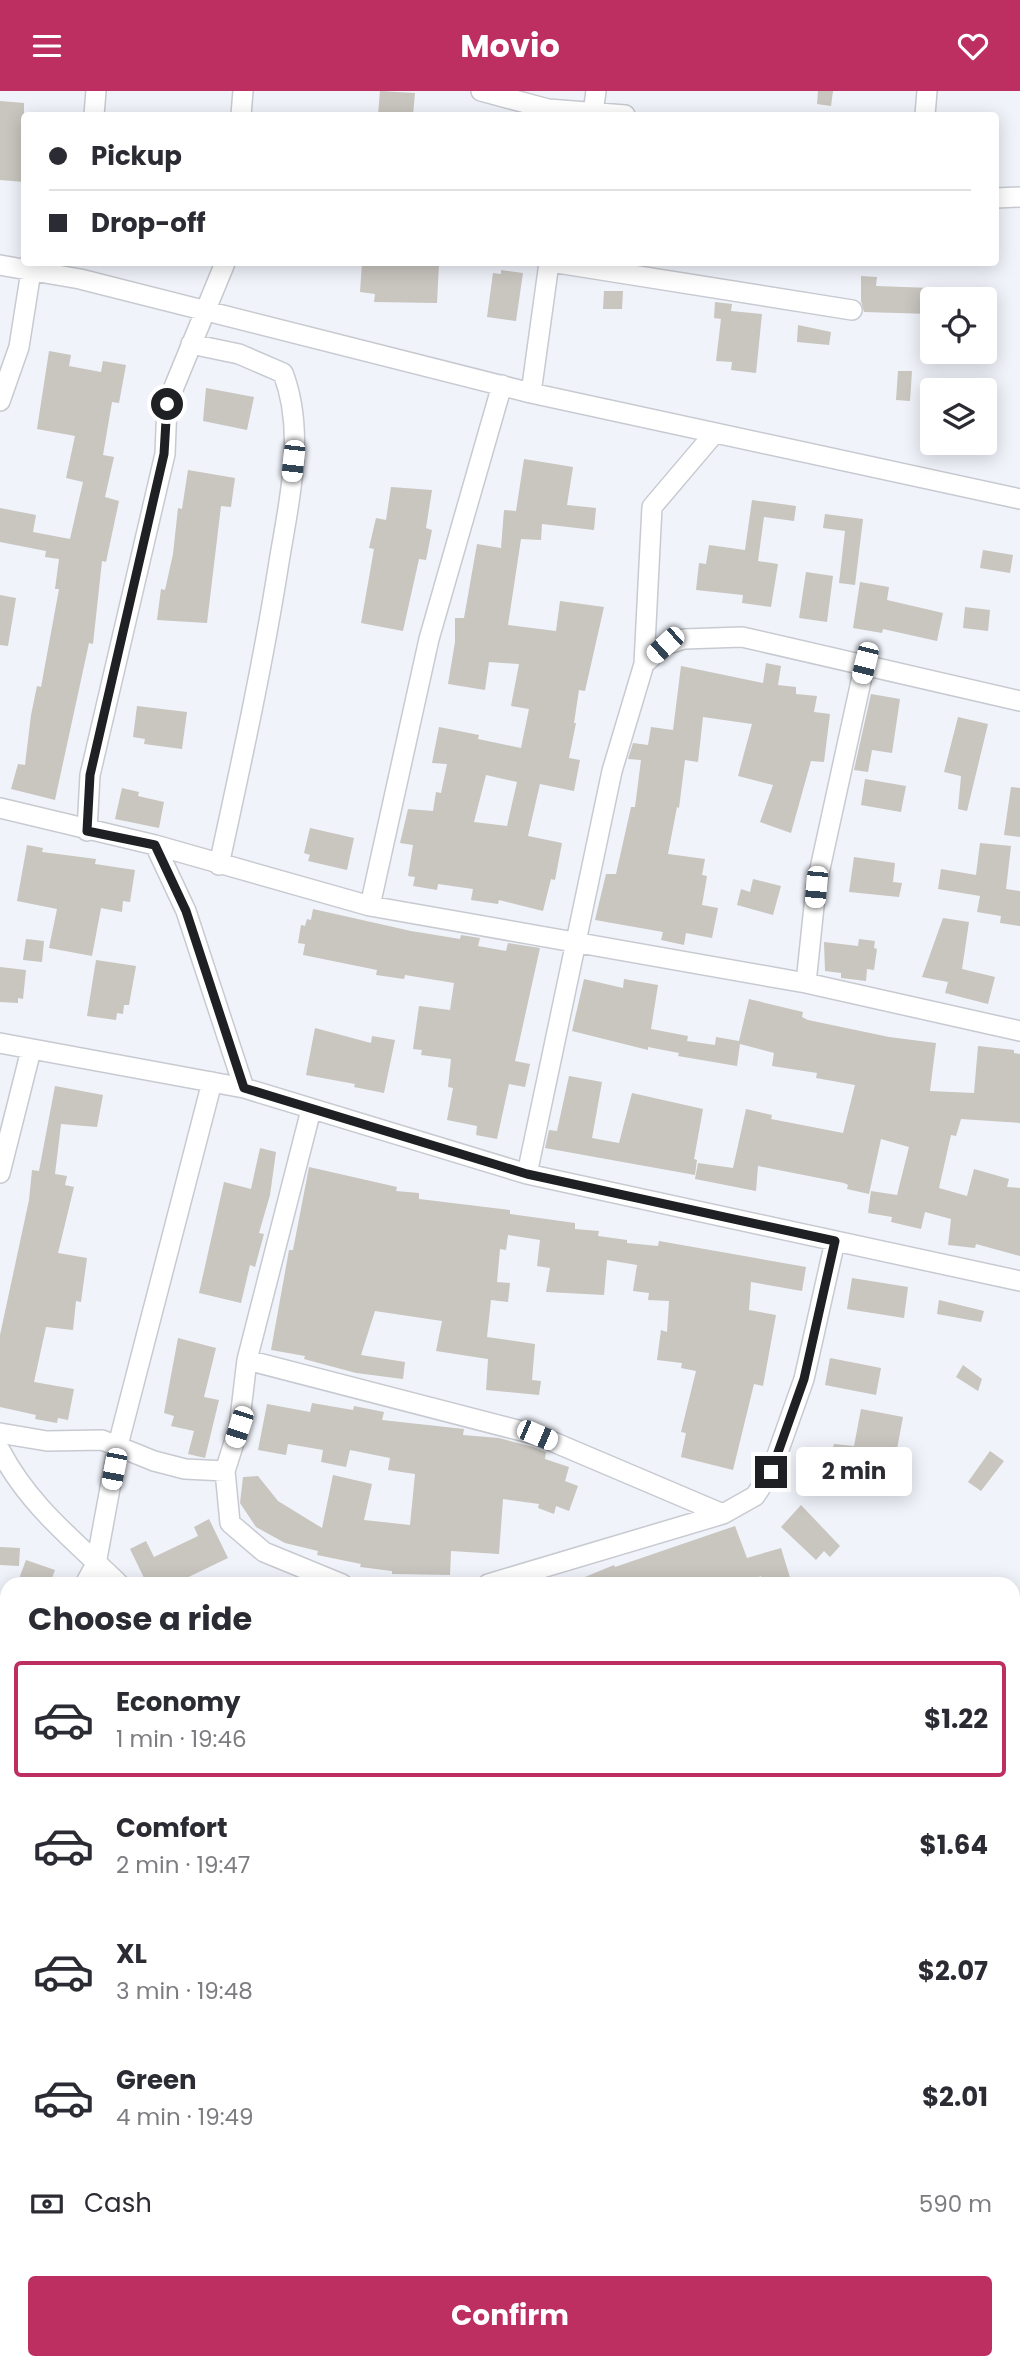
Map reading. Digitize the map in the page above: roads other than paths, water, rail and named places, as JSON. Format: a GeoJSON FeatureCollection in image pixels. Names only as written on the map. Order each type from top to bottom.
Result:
{"type":"FeatureCollection","features":[{"type":"Feature","properties":{"kind":"street"},"geometry":{"type":"LineString","coordinates":[[94,112],[96,91]]}},
{"type":"Feature","properties":{"kind":"street"},"geometry":{"type":"LineString","coordinates":[[241,112],[243,91]]}},
{"type":"Feature","properties":{"kind":"street"},"geometry":{"type":"LineString","coordinates":[[481,91],[548,112]]}},
{"type":"Feature","properties":{"kind":"street"},"geometry":{"type":"LineString","coordinates":[[593,112],[596,91]]}},
{"type":"Feature","properties":{"kind":"street"},"geometry":{"type":"LineString","coordinates":[[925,112],[927,91]]}},
{"type":"Feature","properties":{"kind":"street"},"geometry":{"type":"LineString","coordinates":[[999,198],[1020,197]]}},
{"type":"Feature","properties":{"kind":"street"},"geometry":{"type":"LineString","coordinates":[[0,265],[31,271],[80,271],[204,311],[531,393],[713,435],[1020,499]]}},
{"type":"Feature","properties":{"kind":"street"},"geometry":{"type":"LineString","coordinates":[[87,831],[90,775],[164,454],[167,404],[224,266]]}},
{"type":"Feature","properties":{"kind":"street"},"geometry":{"type":"LineString","coordinates":[[531,393],[549,266]]}},
{"type":"Feature","properties":{"kind":"street"},"geometry":{"type":"LineString","coordinates":[[576,266],[852,310]]}},
{"type":"Feature","properties":{"kind":"street"},"geometry":{"type":"LineString","coordinates":[[0,401],[19,347],[31,271]]}},
{"type":"Feature","properties":{"kind":"street"},"geometry":{"type":"LineString","coordinates":[[191,344],[239,354],[283,373],[290,392],[294,423],[288,505],[271,616],[219,865]]}},
{"type":"Feature","properties":{"kind":"street"},"geometry":{"type":"LineString","coordinates":[[370,906],[429,639],[502,385]]}},
{"type":"Feature","properties":{"kind":"street"},"geometry":{"type":"LineString","coordinates":[[527,1174],[612,771],[644,664],[652,506],[713,435]]}},
{"type":"Feature","properties":{"kind":"street"},"geometry":{"type":"LineString","coordinates":[[644,664],[665,645],[684,639],[743,637],[865,663],[1020,701]]}},
{"type":"Feature","properties":{"kind":"street"},"geometry":{"type":"LineString","coordinates":[[806,983],[816,887],[865,663]]}},
{"type":"Feature","properties":{"kind":"street"},"geometry":{"type":"LineString","coordinates":[[0,808],[87,831],[155,845],[370,906],[806,983],[1020,1031]]}},
{"type":"Feature","properties":{"kind":"street"},"geometry":{"type":"LineString","coordinates":[[155,845],[186,911],[244,1088]]}},
{"type":"Feature","properties":{"kind":"street"},"geometry":{"type":"LineString","coordinates":[[0,1043],[244,1088],[527,1174],[1020,1281]]}},
{"type":"Feature","properties":{"kind":"street"},"geometry":{"type":"LineString","coordinates":[[0,1173],[31,1050]]}},
{"type":"Feature","properties":{"kind":"street"},"geometry":{"type":"LineString","coordinates":[[89,1577],[96,1564],[118,1445],[212,1082]]}},
{"type":"Feature","properties":{"kind":"street"},"geometry":{"type":"LineString","coordinates":[[310,1577],[264,1552],[230,1523],[225,1471],[239,1427],[247,1360],[311,1110]]}},
{"type":"Feature","properties":{"kind":"street"},"geometry":{"type":"LineString","coordinates":[[512,1577],[723,1514],[755,1496],[771,1472],[804,1379],[835,1241]]}},
{"type":"Feature","properties":{"kind":"street"},"geometry":{"type":"LineString","coordinates":[[247,1360],[537,1435],[723,1514]]}},
{"type":"Feature","properties":{"kind":"street"},"geometry":{"type":"LineString","coordinates":[[0,1433],[47,1441],[102,1440],[154,1461],[185,1469],[225,1471]]}},
{"type":"Feature","properties":{"kind":"street"},"geometry":{"type":"LineString","coordinates":[[0,1450],[28,1494],[50,1521],[111,1577]]}}]}
